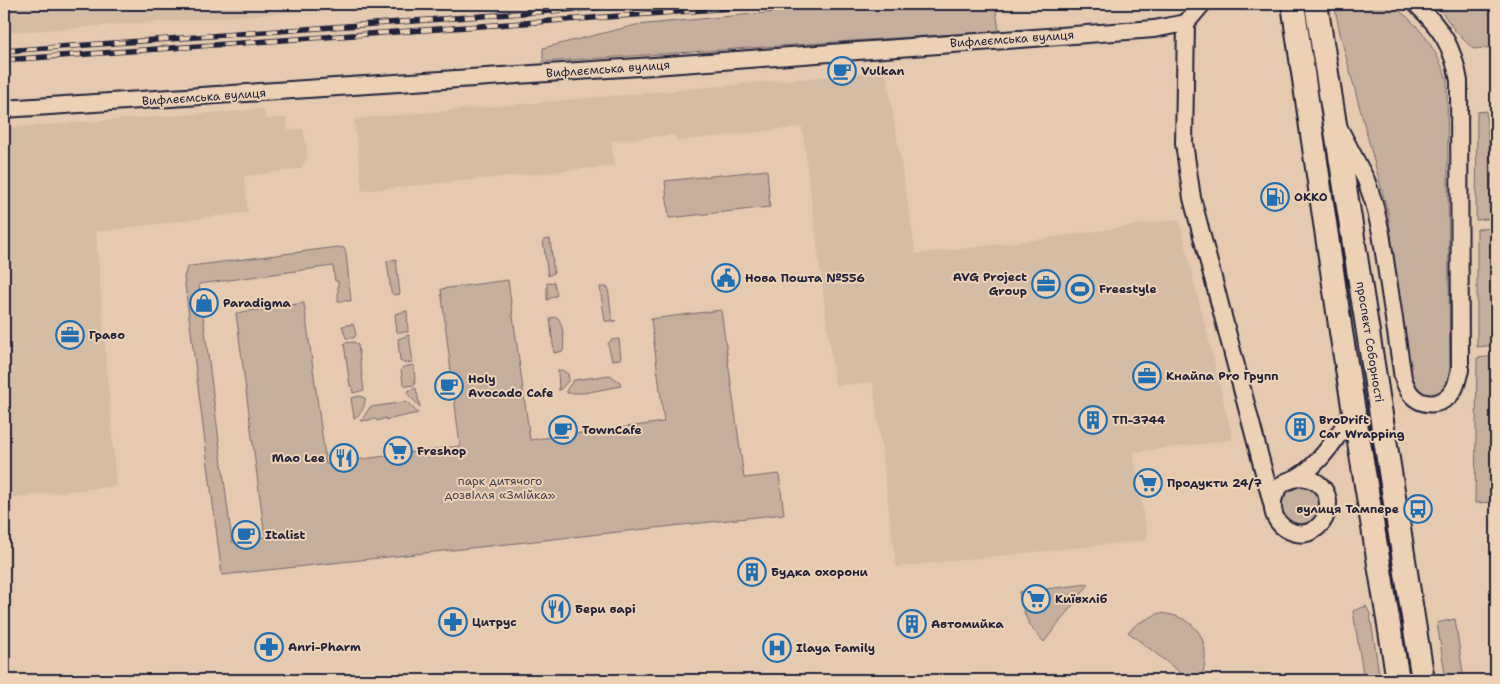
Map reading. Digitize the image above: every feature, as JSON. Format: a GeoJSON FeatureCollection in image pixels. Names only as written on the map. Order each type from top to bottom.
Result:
{"type":"FeatureCollection","features":[{"type":"Feature","properties":{"kind":"highway","name":"проспект Соборності"},"geometry":{"type":"LineString","coordinates":[[1293,4],[1311,48],[1336,124],[1423,680]]}},
{"type":"Feature","properties":{"kind":"highway","name":"проспект Соборності"},"geometry":{"type":"LineString","coordinates":[[1316,4],[1311,48],[1354,409],[1398,680]]}},
{"type":"Feature","properties":{"kind":"street"},"geometry":{"type":"LineString","coordinates":[[1202,4],[1186,23],[1184,143],[1192,198],[1276,520],[1290,531],[1308,532],[1322,524],[1328,509],[1325,492],[1314,481],[1296,478],[1273,470],[1259,454]]}},
{"type":"Feature","properties":{"kind":"street"},"geometry":{"type":"LineString","coordinates":[[1336,124],[1366,180],[1382,233],[1403,378],[1410,393],[1418,401],[1428,404],[1438,403],[1447,398],[1454,389],[1460,370],[1459,81],[1456,60],[1445,37],[1416,4]]}},
{"type":"Feature","properties":{"kind":"street","name":"Вифлеємська вулиця"},"geometry":{"type":"LineString","coordinates":[[4,109],[654,66],[1154,29],[1186,23]]}},
{"type":"Feature","properties":{"kind":"street"},"geometry":{"type":"LineString","coordinates":[[1272,507],[1278,488],[1296,478],[1333,443],[1354,409]]}},
{"type":"Feature","properties":{"kind":"shaded area"},"geometry":{"type":"Polygon","coordinates":[[[4,4],[408,4],[4,33],[4,4]]]}},
{"type":"Feature","properties":{"kind":"shaded area"},"geometry":{"type":"Polygon","coordinates":[[[886,71],[916,254],[1034,240],[1179,219],[1233,440],[1133,452],[1148,540],[896,567],[873,382],[835,386],[802,127],[678,141],[673,135],[611,141],[614,166],[362,191],[354,119],[886,71]]]}},
{"type":"Feature","properties":{"kind":"shaded area"},"geometry":{"type":"Polygon","coordinates":[[[264,109],[265,119],[286,118],[288,130],[303,129],[308,157],[300,169],[244,176],[248,212],[96,232],[116,486],[4,498],[4,128],[264,109]]]}},
{"type":"Feature","properties":{"kind":"green space"},"geometry":{"type":"Polygon","coordinates":[[[1378,3],[1389,5],[1399,11],[1409,18],[1432,47],[1447,80],[1450,378],[1446,388],[1430,395],[1424,395],[1415,387],[1407,365],[1388,213],[1341,38],[1334,4],[1378,3]]]}},
{"type":"Feature","properties":{"kind":"green space"},"geometry":{"type":"Polygon","coordinates":[[[861,4],[995,4],[999,31],[543,62],[543,48],[636,25],[861,4]]]}},
{"type":"Feature","properties":{"kind":"green space"},"geometry":{"type":"Polygon","coordinates":[[[1436,4],[1496,4],[1496,47],[1473,49],[1457,33],[1436,4]]]}},
{"type":"Feature","properties":{"kind":"green space"},"geometry":{"type":"Polygon","coordinates":[[[1486,111],[1495,218],[1476,220],[1477,112],[1486,111]]]}},
{"type":"Feature","properties":{"kind":"green space"},"geometry":{"type":"Polygon","coordinates":[[[767,170],[770,207],[669,218],[665,181],[767,170]]]}},
{"type":"Feature","properties":{"kind":"green space"},"geometry":{"type":"Polygon","coordinates":[[[1496,228],[1496,345],[1477,347],[1477,229],[1496,228]]]}},
{"type":"Feature","properties":{"kind":"green space"},"geometry":{"type":"Polygon","coordinates":[[[550,239],[554,273],[548,276],[543,240],[550,239]]]}},
{"type":"Feature","properties":{"kind":"green space","name":"парк дитячого дозвілля «Змійка»"},"geometry":{"type":"Polygon","coordinates":[[[338,247],[344,248],[346,253],[351,301],[338,301],[338,281],[335,281],[333,266],[199,284],[232,542],[265,537],[236,313],[304,303],[326,464],[460,446],[441,289],[508,280],[530,440],[664,422],[651,319],[721,310],[744,478],[779,474],[784,514],[222,575],[184,277],[187,268],[338,247]]]}},
{"type":"Feature","properties":{"kind":"green space"},"geometry":{"type":"Polygon","coordinates":[[[396,259],[400,294],[394,295],[391,292],[387,261],[396,259]]]}},
{"type":"Feature","properties":{"kind":"green space"},"geometry":{"type":"Polygon","coordinates":[[[554,282],[557,295],[547,300],[547,283],[554,282]]]}},
{"type":"Feature","properties":{"kind":"green space"},"geometry":{"type":"Polygon","coordinates":[[[600,287],[608,287],[612,320],[616,321],[605,321],[600,287]]]}},
{"type":"Feature","properties":{"kind":"green space"},"geometry":{"type":"Polygon","coordinates":[[[407,311],[408,332],[397,332],[395,314],[407,311]]]}},
{"type":"Feature","properties":{"kind":"green space"},"geometry":{"type":"Polygon","coordinates":[[[557,317],[562,328],[564,347],[563,351],[554,353],[550,318],[557,317]]]}},
{"type":"Feature","properties":{"kind":"green space"},"geometry":{"type":"Polygon","coordinates":[[[353,324],[356,334],[354,338],[346,338],[342,326],[353,324]]]}},
{"type":"Feature","properties":{"kind":"green space"},"geometry":{"type":"Polygon","coordinates":[[[409,335],[413,362],[404,363],[400,361],[398,339],[409,335]]]}},
{"type":"Feature","properties":{"kind":"green space"},"geometry":{"type":"Polygon","coordinates":[[[619,339],[621,359],[612,360],[608,344],[611,340],[619,339]]]}},
{"type":"Feature","properties":{"kind":"green space"},"geometry":{"type":"Polygon","coordinates":[[[354,342],[358,345],[364,390],[353,393],[352,386],[350,386],[344,343],[354,342]]]}},
{"type":"Feature","properties":{"kind":"green space"},"geometry":{"type":"Polygon","coordinates":[[[1496,356],[1496,502],[1475,503],[1477,358],[1496,356]]]}},
{"type":"Feature","properties":{"kind":"green space"},"geometry":{"type":"Polygon","coordinates":[[[414,365],[415,385],[406,386],[403,383],[401,370],[403,367],[414,365]]]}},
{"type":"Feature","properties":{"kind":"green space"},"geometry":{"type":"Polygon","coordinates":[[[562,370],[568,374],[569,380],[559,391],[558,371],[562,370]]]}},
{"type":"Feature","properties":{"kind":"green space"},"geometry":{"type":"Polygon","coordinates":[[[610,375],[620,382],[621,386],[584,393],[567,393],[567,389],[574,380],[610,375]]]}},
{"type":"Feature","properties":{"kind":"green space"},"geometry":{"type":"Polygon","coordinates":[[[416,388],[420,407],[407,393],[416,388]]]}},
{"type":"Feature","properties":{"kind":"green space"},"geometry":{"type":"Polygon","coordinates":[[[360,396],[365,398],[365,404],[360,413],[354,418],[351,398],[360,396]]]}},
{"type":"Feature","properties":{"kind":"green space"},"geometry":{"type":"Polygon","coordinates":[[[407,402],[418,413],[386,420],[386,418],[377,421],[376,419],[361,421],[370,407],[407,402]]]}},
{"type":"Feature","properties":{"kind":"green space"},"geometry":{"type":"Polygon","coordinates":[[[1300,486],[1313,492],[1319,505],[1313,518],[1300,524],[1287,518],[1281,505],[1287,492],[1300,486]]]}},
{"type":"Feature","properties":{"kind":"green space"},"geometry":{"type":"Polygon","coordinates":[[[1089,584],[1044,642],[1034,631],[1027,619],[1019,592],[1089,584]]]}},
{"type":"Feature","properties":{"kind":"green space"},"geometry":{"type":"Polygon","coordinates":[[[1366,606],[1370,614],[1380,680],[1364,680],[1353,611],[1366,606]]]}},
{"type":"Feature","properties":{"kind":"green space"},"geometry":{"type":"Polygon","coordinates":[[[1159,613],[1173,615],[1184,620],[1200,634],[1204,643],[1205,654],[1201,680],[1190,680],[1128,632],[1137,624],[1159,613]]]}},
{"type":"Feature","properties":{"kind":"green space"},"geometry":{"type":"Polygon","coordinates":[[[1455,619],[1464,680],[1446,680],[1437,623],[1455,619]]]}},
{"type":"Feature","properties":{"kind":"railway"},"geometry":{"type":"LineString","coordinates":[[4,51],[647,4]]}},
{"type":"Feature","properties":{"kind":"railway"},"geometry":{"type":"LineString","coordinates":[[4,60],[788,4]]}},
{"type":"Feature","properties":{"kind":"place","name":"Vulkan"},"geometry":{"type":"Point","coordinates":[842,71]}},
{"type":"Feature","properties":{"kind":"place","name":"ОККО"},"geometry":{"type":"Point","coordinates":[1275,197]}},
{"type":"Feature","properties":{"kind":"place","name":"Нова Пошта №556"},"geometry":{"type":"Point","coordinates":[726,278]}},
{"type":"Feature","properties":{"kind":"place","name":"AVG Project Group"},"geometry":{"type":"Point","coordinates":[1046,284]}},
{"type":"Feature","properties":{"kind":"place","name":"Freestyle"},"geometry":{"type":"Point","coordinates":[1080,289]}},
{"type":"Feature","properties":{"kind":"place","name":"Paradigma"},"geometry":{"type":"Point","coordinates":[204,303]}},
{"type":"Feature","properties":{"kind":"place","name":"Граво"},"geometry":{"type":"Point","coordinates":[70,335]}},
{"type":"Feature","properties":{"kind":"place","name":"Кнайпа Pro Групп"},"geometry":{"type":"Point","coordinates":[1147,376]}},
{"type":"Feature","properties":{"kind":"place","name":"Holy Avocado Cafe"},"geometry":{"type":"Point","coordinates":[449,386]}},
{"type":"Feature","properties":{"kind":"place","name":"ТП-3744"},"geometry":{"type":"Point","coordinates":[1093,420]}},
{"type":"Feature","properties":{"kind":"place","name":"BroDrift Car Wrapping"},"geometry":{"type":"Point","coordinates":[1300,427]}},
{"type":"Feature","properties":{"kind":"place","name":"TownCafe"},"geometry":{"type":"Point","coordinates":[563,430]}},
{"type":"Feature","properties":{"kind":"place","name":"Freshop"},"geometry":{"type":"Point","coordinates":[398,451]}},
{"type":"Feature","properties":{"kind":"place","name":"Mao Lee"},"geometry":{"type":"Point","coordinates":[344,458]}},
{"type":"Feature","properties":{"kind":"place","name":"Продукти 24/7"},"geometry":{"type":"Point","coordinates":[1148,483]}},
{"type":"Feature","properties":{"kind":"place","name":"вулиця Тампере"},"geometry":{"type":"Point","coordinates":[1418,509]}},
{"type":"Feature","properties":{"kind":"place","name":"Italist"},"geometry":{"type":"Point","coordinates":[246,535]}},
{"type":"Feature","properties":{"kind":"place","name":"Будка охорони"},"geometry":{"type":"Point","coordinates":[752,572]}},
{"type":"Feature","properties":{"kind":"place","name":"Київхліб"},"geometry":{"type":"Point","coordinates":[1036,599]}},
{"type":"Feature","properties":{"kind":"place","name":"Бери варі"},"geometry":{"type":"Point","coordinates":[556,609]}},
{"type":"Feature","properties":{"kind":"place","name":"Цитрус"},"geometry":{"type":"Point","coordinates":[453,622]}},
{"type":"Feature","properties":{"kind":"place","name":"Автомийка"},"geometry":{"type":"Point","coordinates":[912,624]}},
{"type":"Feature","properties":{"kind":"place","name":"Anri-Pharm"},"geometry":{"type":"Point","coordinates":[269,647]}},
{"type":"Feature","properties":{"kind":"place","name":"Ilaya Family"},"geometry":{"type":"Point","coordinates":[777,648]}}]}
